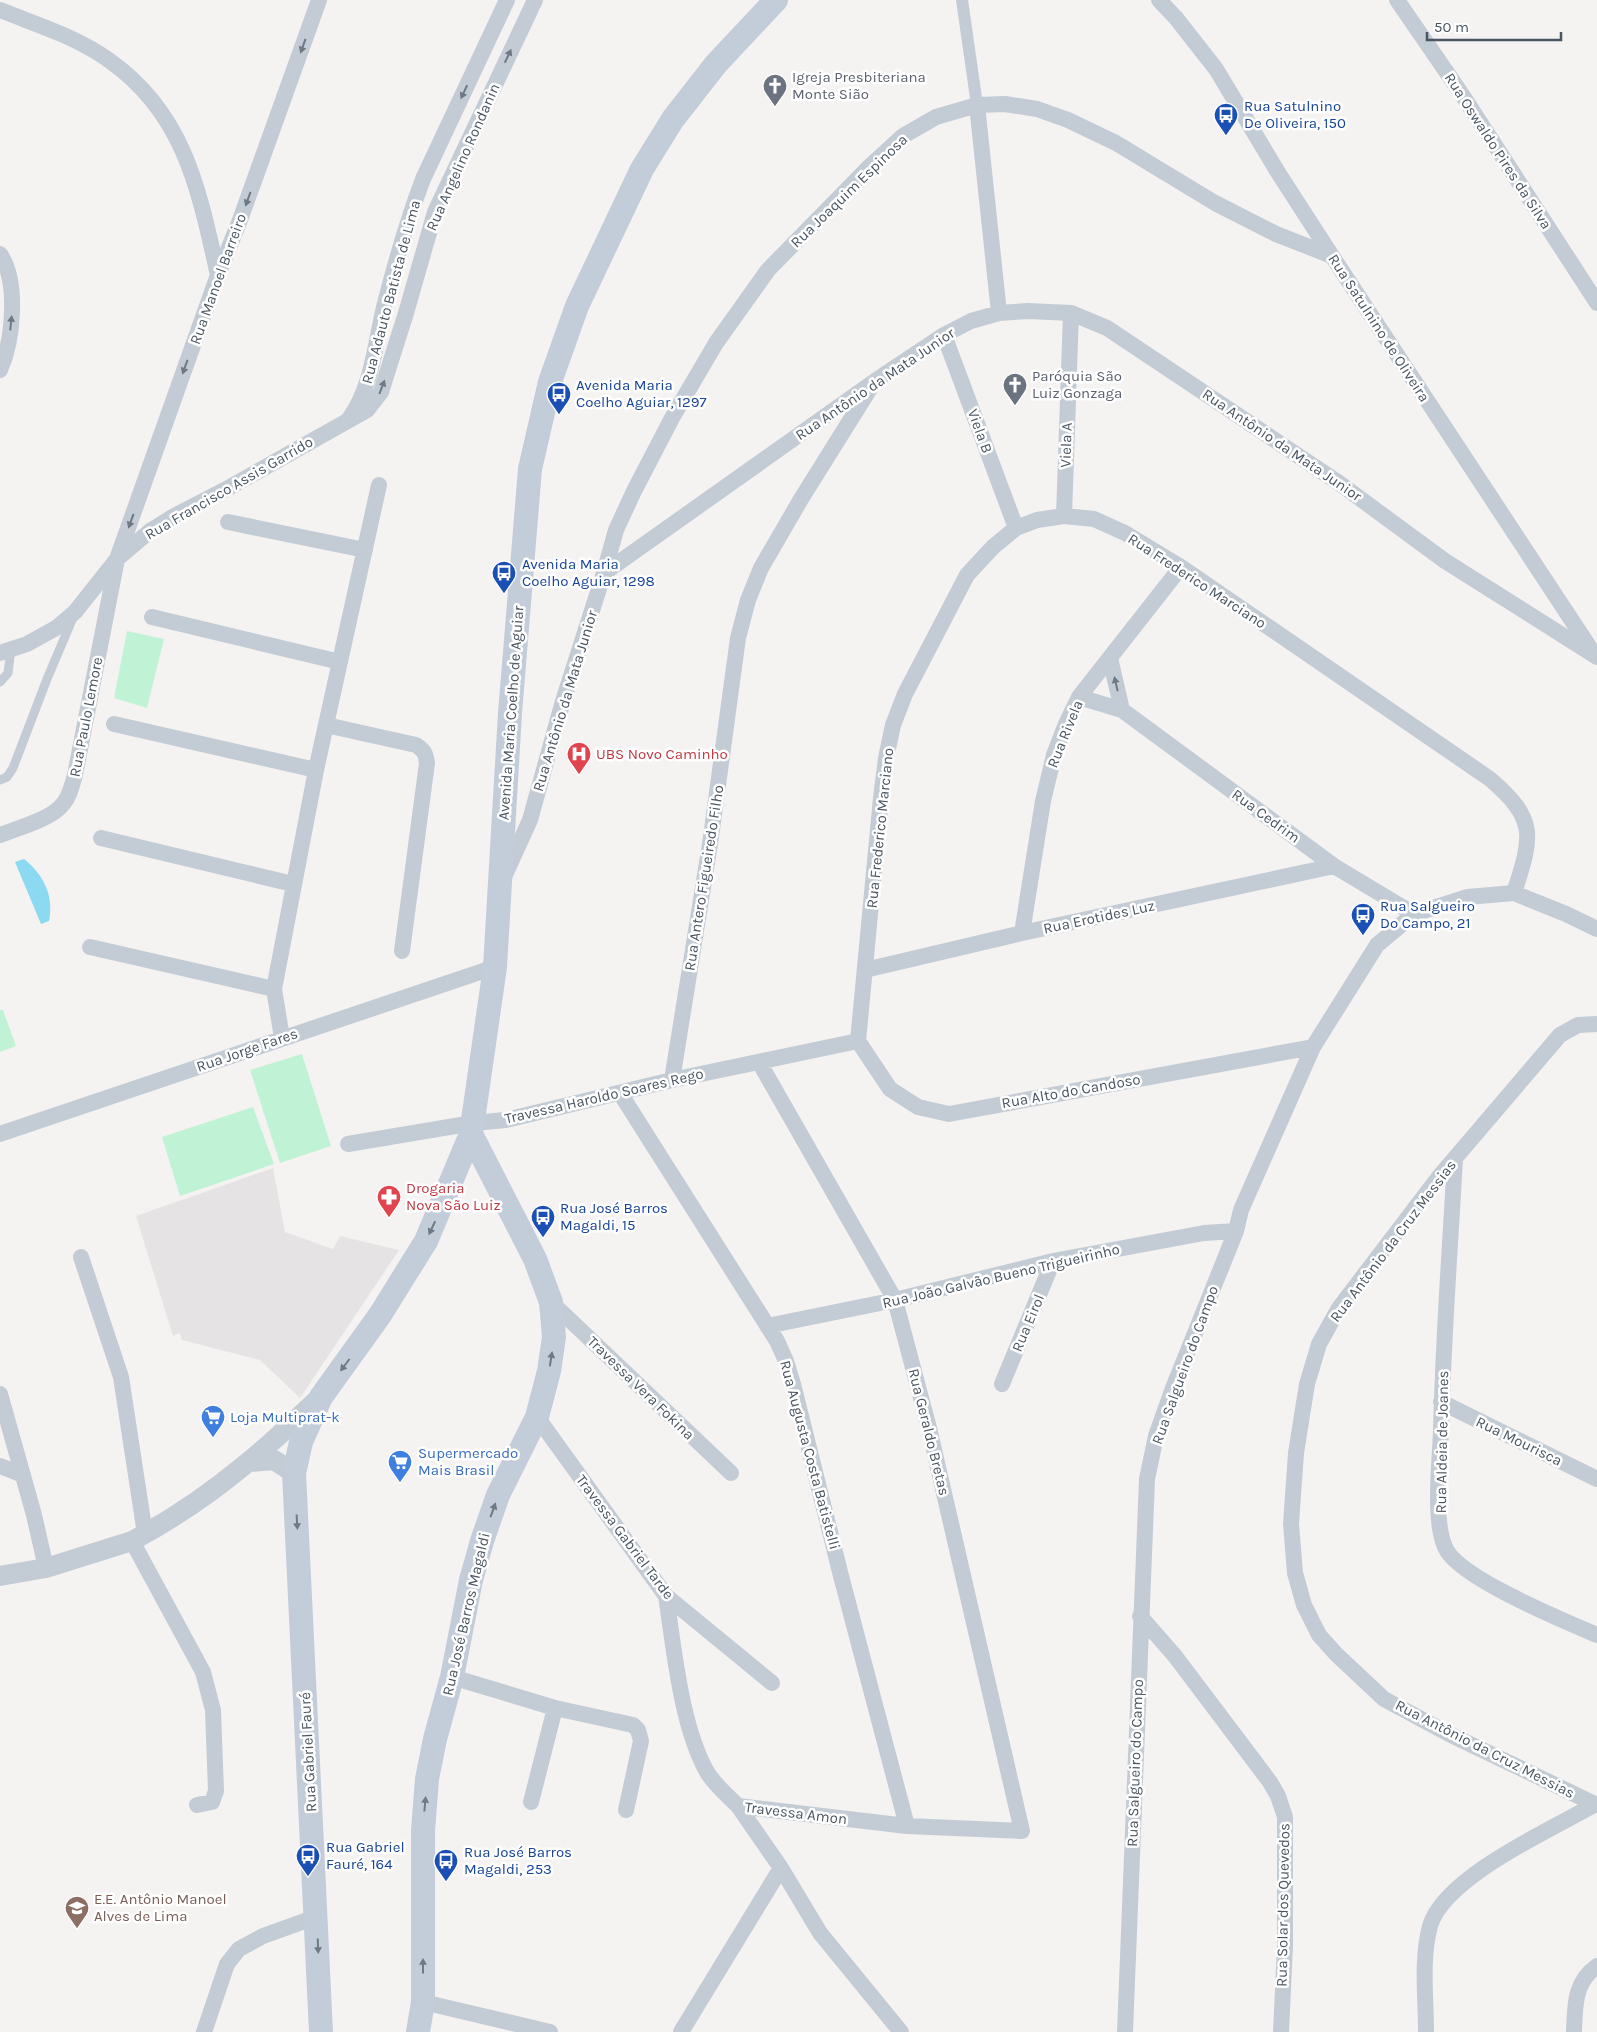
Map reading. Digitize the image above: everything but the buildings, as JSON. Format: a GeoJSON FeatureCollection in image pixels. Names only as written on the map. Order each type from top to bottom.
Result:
{"type":"FeatureCollection","features":[{"type":"Feature","properties":{"kind":"main road","name":"Avenida Maria Coelho de Aguiar"},"geometry":{"type":"LineString","coordinates":[[321,1397],[375,1322],[426,1241],[472,1128],[495,967],[510,713],[530,470],[550,382],[577,306],[642,169],[673,119],[716,64],[776,0]]}},
{"type":"Feature","properties":{"kind":"main road","name":"Rua José Barros Magaldi"},"geometry":{"type":"LineString","coordinates":[[418,2032],[423,2002],[423,1831],[427,1779],[435,1739],[452,1677],[471,1580],[482,1541],[498,1494],[537,1417],[549,1370],[554,1337],[551,1302],[535,1259],[491,1176],[472,1128]]}},
{"type":"Feature","properties":{"kind":"main road"},"geometry":{"type":"LineString","coordinates":[[452,1180],[469,1175],[491,1176]]}},
{"type":"Feature","properties":{"kind":"main road","name":"Rua Gabriel Fauré"},"geometry":{"type":"LineString","coordinates":[[321,1397],[301,1442],[294,1473],[321,2032]]}},
{"type":"Feature","properties":{"kind":"street","name":"Rua Manoel Barreiro"},"geometry":{"type":"LineString","coordinates":[[117,559],[218,275],[240,220],[319,0]]}},
{"type":"Feature","properties":{"kind":"street","name":"Rua Adauto Batista de Lima"},"geometry":{"type":"LineString","coordinates":[[349,420],[362,396],[384,307],[413,206],[423,179],[507,0]]}},
{"type":"Feature","properties":{"kind":"street","name":"Rua Angelino Rondanin"},"geometry":{"type":"LineString","coordinates":[[349,420],[367,410],[381,392],[406,314],[435,212],[535,0]]}},
{"type":"Feature","properties":{"kind":"street"},"geometry":{"type":"LineString","coordinates":[[962,0],[977,105],[1000,313]]}},
{"type":"Feature","properties":{"kind":"street","name":"Rua Satulnino de Oliveira"},"geometry":{"type":"LineString","coordinates":[[1159,0],[1176,18],[1216,69],[1279,174],[1332,256],[1597,657]]}},
{"type":"Feature","properties":{"kind":"street","name":"Rua Oswaldo Pires da Silva"},"geometry":{"type":"LineString","coordinates":[[1397,0],[1463,96],[1597,303]]}},
{"type":"Feature","properties":{"kind":"street"},"geometry":{"type":"LineString","coordinates":[[0,10],[67,37],[109,60],[142,87],[169,123],[188,160],[218,275]]}},
{"type":"Feature","properties":{"kind":"street","name":"Rua Joaquim Espinosa"},"geometry":{"type":"LineString","coordinates":[[604,573],[616,530],[672,418],[716,343],[768,270],[867,169],[903,136],[936,118],[977,105],[1006,104],[1038,108],[1116,143],[1215,203],[1276,234],[1332,256]]}},
{"type":"Feature","properties":{"kind":"street"},"geometry":{"type":"LineString","coordinates":[[0,370],[9,338],[12,317],[11,285],[1,258]]}},
{"type":"Feature","properties":{"kind":"street","name":"Rua Antônio da Mata Junior"},"geometry":{"type":"LineString","coordinates":[[499,888],[530,820],[563,701],[604,573],[875,381],[944,335],[970,322],[1000,313],[1028,311],[1071,314],[1107,328],[1339,482],[1445,560],[1597,657]]}},
{"type":"Feature","properties":{"kind":"street","name":"Viela A"},"geometry":{"type":"LineString","coordinates":[[1064,516],[1071,314]]}},
{"type":"Feature","properties":{"kind":"street","name":"Viela B"},"geometry":{"type":"LineString","coordinates":[[944,335],[1016,528]]}},
{"type":"Feature","properties":{"kind":"street","name":"Rua Antero Figueiredo Filho"},"geometry":{"type":"LineString","coordinates":[[672,1080],[710,844],[738,638],[748,600],[761,568],[801,499],[875,381]]}},
{"type":"Feature","properties":{"kind":"street","name":"Rua Francisco Assis Garrido"},"geometry":{"type":"LineString","coordinates":[[6,651],[27,644],[56,628],[75,612],[117,559],[150,531],[349,420]]}},
{"type":"Feature","properties":{"kind":"street"},"geometry":{"type":"LineString","coordinates":[[282,1038],[274,989],[316,770],[379,485]]}},
{"type":"Feature","properties":{"kind":"street","name":"Rua Frederico Marciano"},"geometry":{"type":"LineString","coordinates":[[858,1041],[883,782],[893,725],[909,686],[967,575],[993,547],[1016,528],[1037,520],[1064,516],[1094,519],[1125,533],[1181,567],[1490,779],[1508,795],[1524,817],[1528,834],[1527,853],[1514,893]]}},
{"type":"Feature","properties":{"kind":"street"},"geometry":{"type":"LineString","coordinates":[[228,522],[364,550]]}},
{"type":"Feature","properties":{"kind":"street","name":"Rua Paulo Lemore"},"geometry":{"type":"LineString","coordinates":[[0,835],[46,817],[58,809],[69,794],[76,775],[117,559]]}},
{"type":"Feature","properties":{"kind":"street","name":"Rua Rivela"},"geometry":{"type":"LineString","coordinates":[[1022,933],[1043,801],[1054,755],[1079,697],[1181,567]]}},
{"type":"Feature","properties":{"kind":"street"},"geometry":{"type":"LineString","coordinates":[[152,618],[340,662]]}},
{"type":"Feature","properties":{"kind":"street"},"geometry":{"type":"LineString","coordinates":[[1110,658],[1122,710]]}},
{"type":"Feature","properties":{"kind":"street","name":"Rua Cedrim"},"geometry":{"type":"LineString","coordinates":[[1079,697],[1122,710],[1334,866],[1414,914]]}},
{"type":"Feature","properties":{"kind":"street"},"geometry":{"type":"LineString","coordinates":[[114,724],[316,770]]}},
{"type":"Feature","properties":{"kind":"street"},"geometry":{"type":"LineString","coordinates":[[326,725],[416,745],[426,755],[402,951]]}},
{"type":"Feature","properties":{"kind":"street"},"geometry":{"type":"LineString","coordinates":[[101,838],[293,884]]}},
{"type":"Feature","properties":{"kind":"street","name":"Rua Erotides Luz"},"geometry":{"type":"LineString","coordinates":[[865,970],[1022,933],[1334,866]]}},
{"type":"Feature","properties":{"kind":"street"},"geometry":{"type":"LineString","coordinates":[[1514,893],[1566,914],[1597,930]]}},
{"type":"Feature","properties":{"kind":"street","name":"Rua Salgueiro do Campo"},"geometry":{"type":"LineString","coordinates":[[1125,2032],[1140,1616],[1147,1479],[1156,1436],[1236,1230],[1241,1210],[1313,1047],[1377,945],[1414,914],[1467,897],[1514,893]]}},
{"type":"Feature","properties":{"kind":"street"},"geometry":{"type":"LineString","coordinates":[[90,947],[274,989]]}},
{"type":"Feature","properties":{"kind":"street","name":"Rua Jorge Fares"},"geometry":{"type":"LineString","coordinates":[[0,1134],[495,967]]}},
{"type":"Feature","properties":{"kind":"street","name":"Rua Antônio da Cruz Messias"},"geometry":{"type":"LineString","coordinates":[[1596,1805],[1450,1735],[1384,1699],[1336,1654],[1319,1635],[1304,1606],[1295,1572],[1291,1524],[1296,1453],[1306,1384],[1319,1344],[1339,1308],[1438,1178],[1560,1035],[1578,1025],[1597,1024]]}},
{"type":"Feature","properties":{"kind":"street","name":"Travessa Haroldo Soares Rego"},"geometry":{"type":"LineString","coordinates":[[348,1144],[472,1128],[672,1080],[858,1041]]}},
{"type":"Feature","properties":{"kind":"street","name":"Rua Alto do Candoso"},"geometry":{"type":"LineString","coordinates":[[858,1041],[890,1089],[918,1107],[949,1114],[1313,1047]]}},
{"type":"Feature","properties":{"kind":"street","name":"Rua Geraldo Bretas"},"geometry":{"type":"LineString","coordinates":[[759,1062],[895,1300],[929,1428],[1022,1831]]}},
{"type":"Feature","properties":{"kind":"street","name":"Rua Augusta Costa Batistelli"},"geometry":{"type":"LineString","coordinates":[[620,1093],[777,1341],[791,1377],[907,1826]]}},
{"type":"Feature","properties":{"kind":"street","name":"Rua Aldeia de Joanes"},"geometry":{"type":"LineString","coordinates":[[1455,1159],[1441,1402],[1438,1508],[1442,1539],[1446,1550],[1457,1563],[1475,1576],[1548,1613],[1597,1635]]}},
{"type":"Feature","properties":{"kind":"street","name":"Rua João Galvão Bueno Trigueirinho"},"geometry":{"type":"LineString","coordinates":[[767,1326],[895,1300],[1053,1261],[1204,1233],[1236,1230]]}},
{"type":"Feature","properties":{"kind":"street"},"geometry":{"type":"LineString","coordinates":[[81,1257],[121,1377],[138,1538],[203,1672],[213,1710],[216,1791],[212,1802],[197,1805]]}},
{"type":"Feature","properties":{"kind":"street","name":"Rua Eirol"},"geometry":{"type":"LineString","coordinates":[[1002,1384],[1053,1261]]}},
{"type":"Feature","properties":{"kind":"street","name":"Travessa Vera Fokina"},"geometry":{"type":"LineString","coordinates":[[551,1302],[732,1474]]}},
{"type":"Feature","properties":{"kind":"street"},"geometry":{"type":"LineString","coordinates":[[0,1576],[46,1568],[138,1538],[208,1494],[249,1462],[321,1397]]}},
{"type":"Feature","properties":{"kind":"street"},"geometry":{"type":"LineString","coordinates":[[1,1400],[23,1475],[46,1568]]}},
{"type":"Feature","properties":{"kind":"street","name":"Rua Mourisca"},"geometry":{"type":"LineString","coordinates":[[1441,1402],[1597,1479]]}},
{"type":"Feature","properties":{"kind":"street","name":"Travessa Gabriel Tarde"},"geometry":{"type":"LineString","coordinates":[[537,1417],[666,1596],[772,1684]]}},
{"type":"Feature","properties":{"kind":"street"},"geometry":{"type":"LineString","coordinates":[[249,1462],[274,1460],[294,1473]]}},
{"type":"Feature","properties":{"kind":"street"},"geometry":{"type":"LineString","coordinates":[[0,1466],[23,1475]]}},
{"type":"Feature","properties":{"kind":"street","name":"Travessa Amon"},"geometry":{"type":"LineString","coordinates":[[666,1596],[680,1682],[694,1745],[708,1774],[738,1806],[907,1826],[1022,1831]]}},
{"type":"Feature","properties":{"kind":"street","name":"Rua Solar dos Quevedos"},"geometry":{"type":"LineString","coordinates":[[1140,1616],[1175,1656],[1270,1782],[1285,1817],[1285,1946],[1281,2032]]}},
{"type":"Feature","properties":{"kind":"street"},"geometry":{"type":"LineString","coordinates":[[452,1677],[555,1708],[633,1725],[638,1730],[641,1741],[626,1810]]}},
{"type":"Feature","properties":{"kind":"street"},"geometry":{"type":"LineString","coordinates":[[531,1802],[555,1708]]}},
{"type":"Feature","properties":{"kind":"street"},"geometry":{"type":"LineString","coordinates":[[1426,2032],[1425,1952],[1431,1924],[1445,1898],[1481,1868],[1596,1805]]}},
{"type":"Feature","properties":{"kind":"street"},"geometry":{"type":"LineString","coordinates":[[738,1806],[781,1868],[820,1934],[901,2032]]}},
{"type":"Feature","properties":{"kind":"street"},"geometry":{"type":"LineString","coordinates":[[681,2032],[781,1868]]}},
{"type":"Feature","properties":{"kind":"street"},"geometry":{"type":"LineString","coordinates":[[204,2032],[227,1964],[239,1950],[263,1936],[316,1917]]}},
{"type":"Feature","properties":{"kind":"street"},"geometry":{"type":"LineString","coordinates":[[1574,2032],[1577,1989],[1586,1975],[1597,1966]]}},
{"type":"Feature","properties":{"kind":"street"},"geometry":{"type":"LineString","coordinates":[[423,2002],[550,2032]]}},
{"type":"Feature","properties":{"kind":"lane"},"geometry":{"type":"LineString","coordinates":[[0,780],[7,777],[13,768],[75,612]]}},
{"type":"Feature","properties":{"kind":"lane"},"geometry":{"type":"LineString","coordinates":[[0,682],[8,673],[6,651]]}},
{"type":"Feature","properties":{"kind":"shaded area"},"geometry":{"type":"Polygon","coordinates":[[[273,1168],[285,1232],[333,1249],[340,1236],[399,1250],[300,1398],[260,1360],[182,1340],[180,1333],[173,1336],[136,1216],[273,1168]]]}},
{"type":"Feature","properties":{"kind":"green space"},"geometry":{"type":"Polygon","coordinates":[[[127,631],[164,639],[147,708],[114,698],[127,631]]]}},
{"type":"Feature","properties":{"kind":"green space"},"geometry":{"type":"Polygon","coordinates":[[[0,1010],[3,1010],[16,1046],[0,1052],[0,1010]]]}},
{"type":"Feature","properties":{"kind":"green space"},"geometry":{"type":"Polygon","coordinates":[[[302,1054],[331,1146],[280,1163],[250,1070],[302,1054]]]}},
{"type":"Feature","properties":{"kind":"green space"},"geometry":{"type":"Polygon","coordinates":[[[253,1107],[274,1164],[180,1196],[162,1137],[253,1107]]]}},
{"type":"Feature","properties":{"kind":"water"},"geometry":{"type":"Polygon","coordinates":[[[24,859],[42,879],[49,895],[49,921],[41,924],[15,862],[24,859]]]}},
{"type":"Feature","properties":{"kind":"place","name":"Igreja Presbiteriana Monte Sião"},"geometry":{"type":"Point","coordinates":[775,107]}},
{"type":"Feature","properties":{"kind":"place","name":"Rua Satulnino De Oliveira, 150"},"geometry":{"type":"Point","coordinates":[1226,136]}},
{"type":"Feature","properties":{"kind":"place","name":"Paróquia São Luiz Gonzaga"},"geometry":{"type":"Point","coordinates":[1015,406]}},
{"type":"Feature","properties":{"kind":"place","name":"Avenida Maria Coelho Aguiar, 1297"},"geometry":{"type":"Point","coordinates":[559,415]}},
{"type":"Feature","properties":{"kind":"place","name":"Avenida Maria Coelho Aguiar, 1298"},"geometry":{"type":"Point","coordinates":[504,594]}},
{"type":"Feature","properties":{"kind":"place","name":"UBS Novo Caminho"},"geometry":{"type":"Point","coordinates":[579,775]}},
{"type":"Feature","properties":{"kind":"place","name":"Rua Salgueiro Do Campo, 21"},"geometry":{"type":"Point","coordinates":[1363,936]}},
{"type":"Feature","properties":{"kind":"place","name":"Drogaria Nova São Luiz"},"geometry":{"type":"Point","coordinates":[389,1218]}},
{"type":"Feature","properties":{"kind":"place","name":"Rua José Barros Magaldi, 15"},"geometry":{"type":"Point","coordinates":[543,1238]}},
{"type":"Feature","properties":{"kind":"place","name":"Loja Multiprat-k"},"geometry":{"type":"Point","coordinates":[213,1438]}},
{"type":"Feature","properties":{"kind":"place","name":"Supermercado Mais Brasil"},"geometry":{"type":"Point","coordinates":[400,1483]}},
{"type":"Feature","properties":{"kind":"place","name":"Rua Gabriel Fauré, 164"},"geometry":{"type":"Point","coordinates":[308,1877]}},
{"type":"Feature","properties":{"kind":"place","name":"Rua José Barros Magaldi, 253"},"geometry":{"type":"Point","coordinates":[446,1882]}},
{"type":"Feature","properties":{"kind":"place","name":"E.E. Antônio Manoel Alves de Lima"},"geometry":{"type":"Point","coordinates":[77,1929]}}]}
